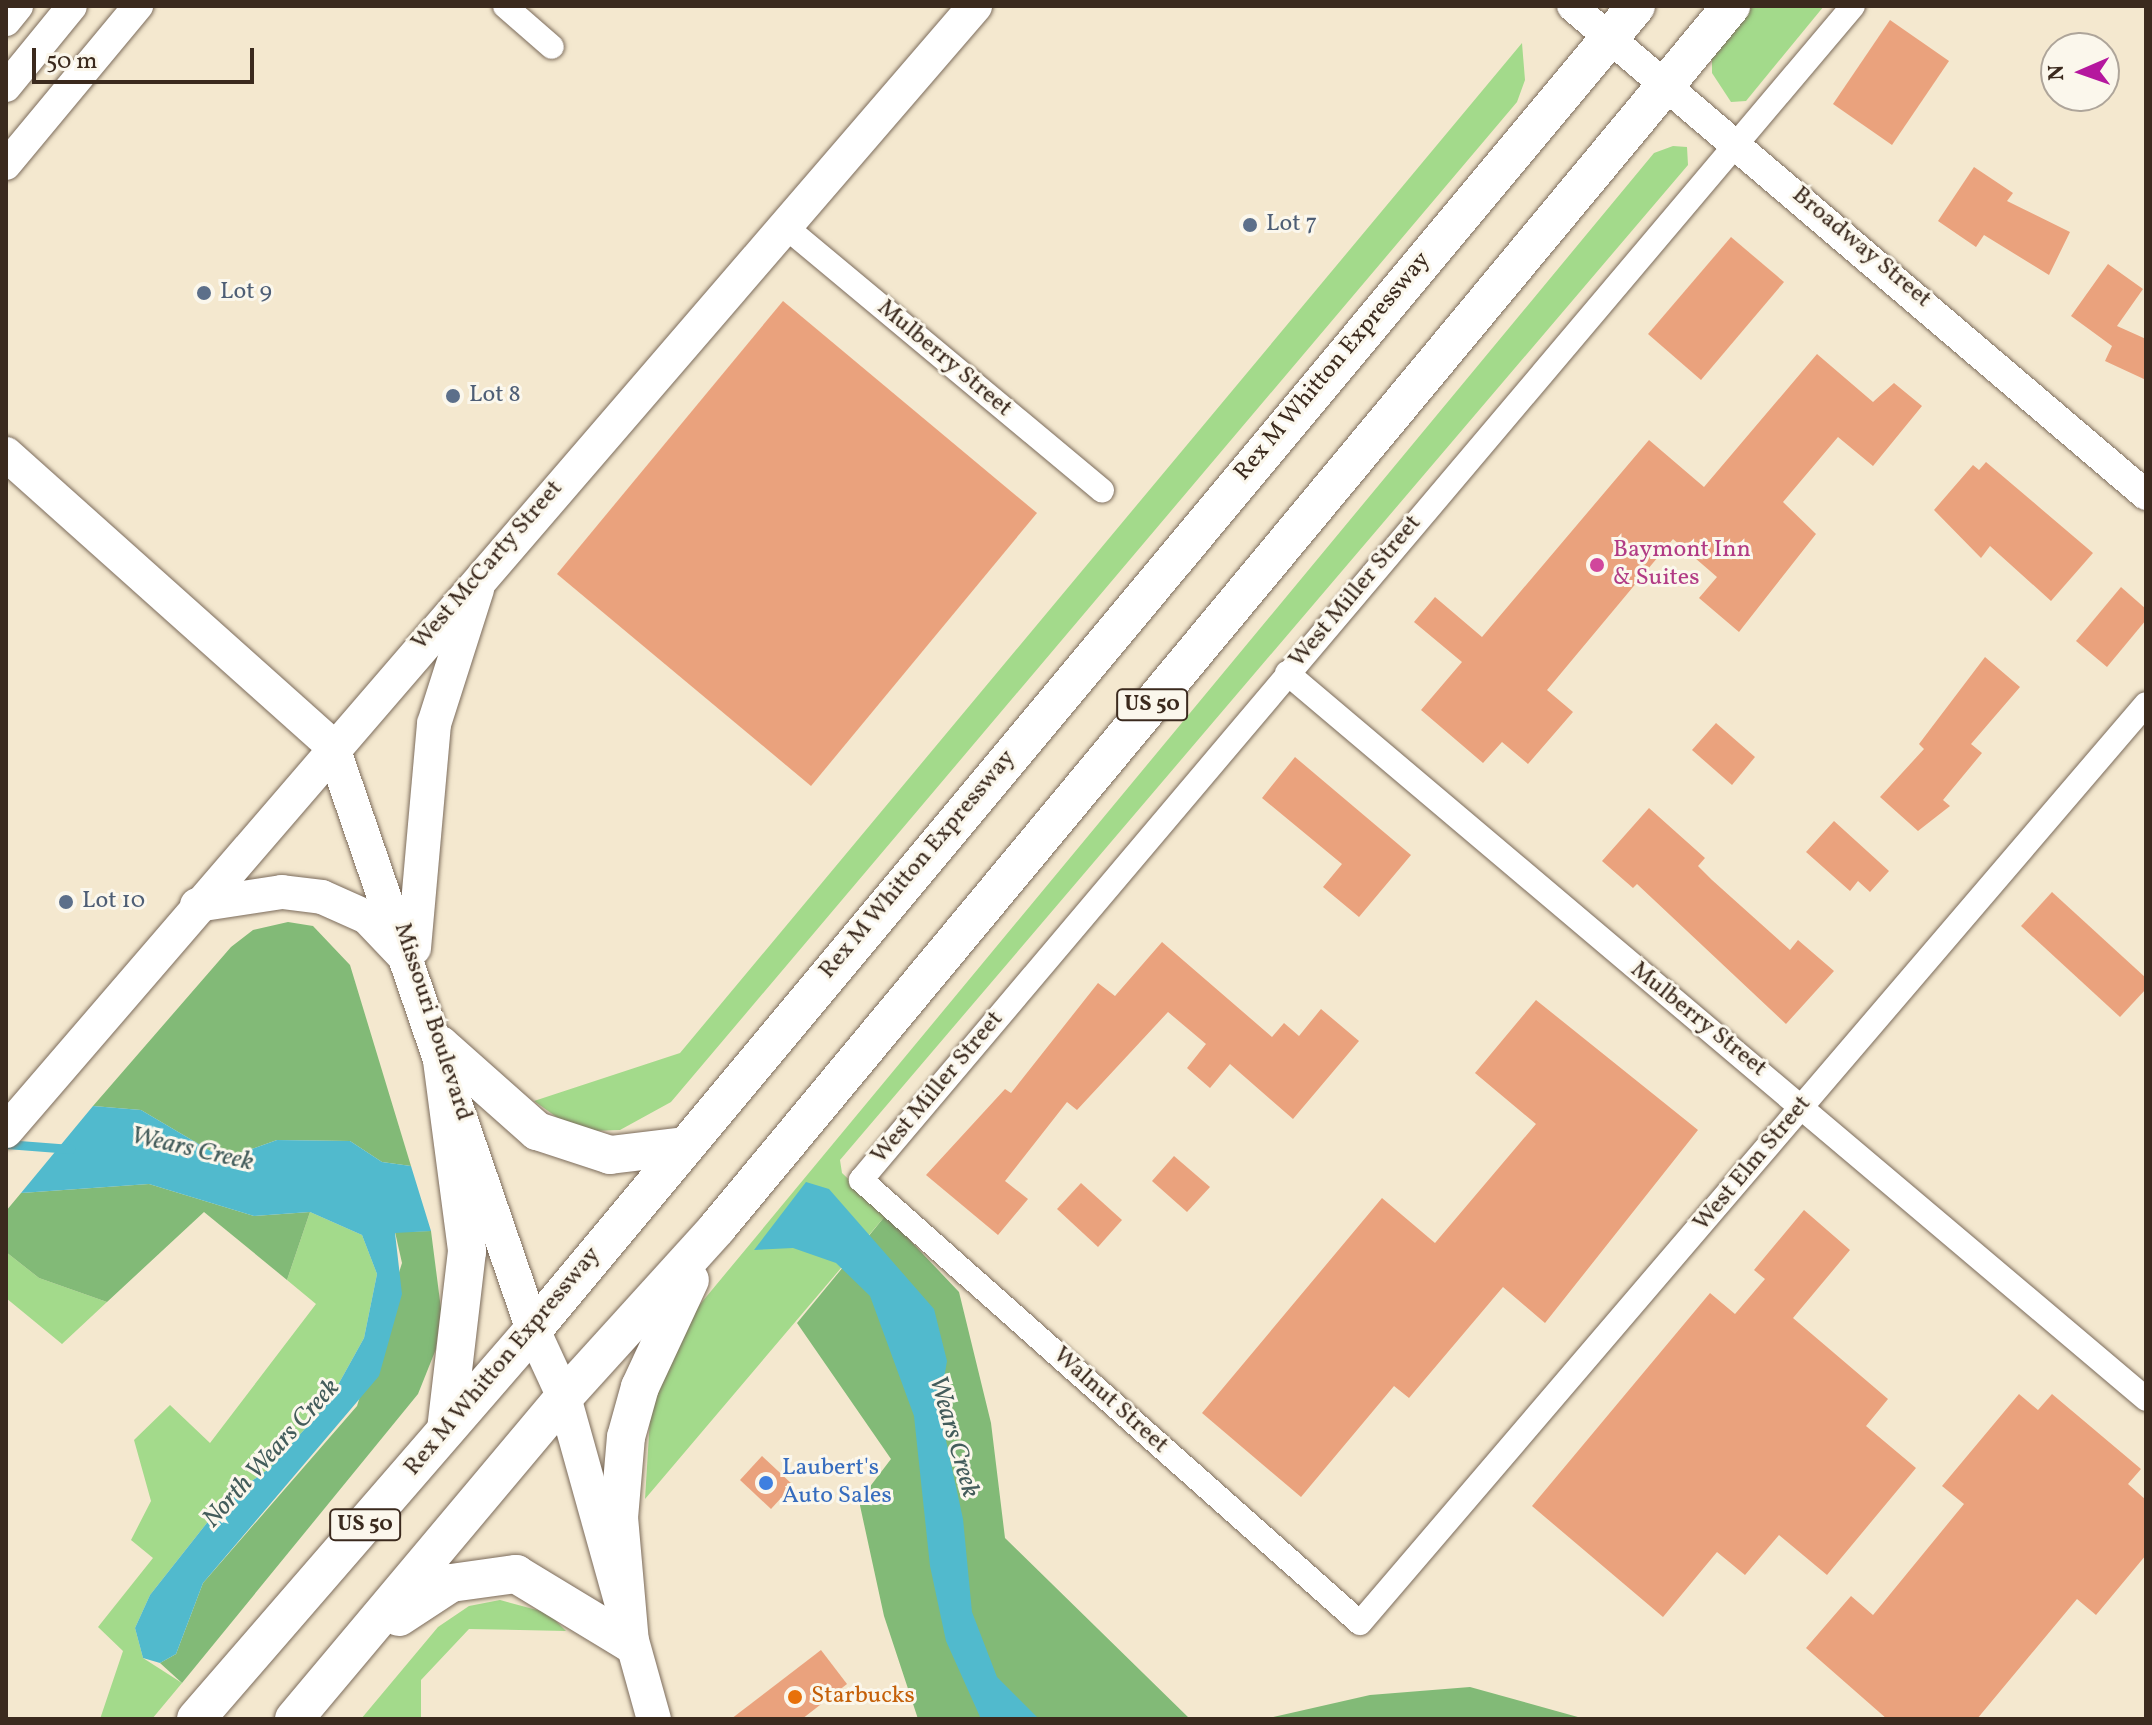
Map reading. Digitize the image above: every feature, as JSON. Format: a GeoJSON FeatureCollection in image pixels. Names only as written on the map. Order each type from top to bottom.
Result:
{"type":"FeatureCollection","features":[{"type":"Feature","properties":{"kind":"highway","name":"Rex M Whitton Expressway"},"geometry":{"type":"LineString","coordinates":[[196,1719],[533,1330],[1636,6]]}},
{"type":"Feature","properties":{"kind":"highway","name":"US 50"},"geometry":{"type":"LineString","coordinates":[[294,1719],[370,1636],[564,1397],[717,1228],[1731,6]]}},
{"type":"Feature","properties":{"kind":"highway"},"geometry":{"type":"LineString","coordinates":[[440,1045],[537,1131],[610,1155],[684,1146]]}},
{"type":"Feature","properties":{"kind":"highway"},"geometry":{"type":"LineString","coordinates":[[440,1045],[467,1251],[446,1431]]}},
{"type":"Feature","properties":{"kind":"highway"},"geometry":{"type":"LineString","coordinates":[[630,1643],[619,1518],[626,1437],[665,1326],[717,1228]]}},
{"type":"Feature","properties":{"kind":"highway"},"geometry":{"type":"LineString","coordinates":[[370,1636],[451,1583],[516,1574],[630,1643]]}},
{"type":"Feature","properties":{"kind":"main road","name":"West McCarty Street"},"geometry":{"type":"LineString","coordinates":[[6,1131],[332,745],[787,228],[975,6]]}},
{"type":"Feature","properties":{"kind":"main road","name":"Missouri Boulevard"},"geometry":{"type":"LineString","coordinates":[[6,454],[332,745],[413,965],[533,1330],[564,1397],[630,1643],[654,1719]]}},
{"type":"Feature","properties":{"kind":"main road"},"geometry":{"type":"LineString","coordinates":[[413,965],[434,724],[482,574]]}},
{"type":"Feature","properties":{"kind":"main road"},"geometry":{"type":"LineString","coordinates":[[197,905],[282,892],[322,897],[367,917],[413,965]]}},
{"type":"Feature","properties":{"kind":"street"},"geometry":{"type":"LineString","coordinates":[[6,21],[18,6]]}},
{"type":"Feature","properties":{"kind":"street"},"geometry":{"type":"LineString","coordinates":[[6,87],[72,6]]}},
{"type":"Feature","properties":{"kind":"street"},"geometry":{"type":"LineString","coordinates":[[6,165],[138,6]]}},
{"type":"Feature","properties":{"kind":"street"},"geometry":{"type":"LineString","coordinates":[[505,6],[552,47]]}},
{"type":"Feature","properties":{"kind":"street","name":"Broadway Street"},"geometry":{"type":"LineString","coordinates":[[1572,6],[1737,143],[2146,495]]}},
{"type":"Feature","properties":{"kind":"street","name":"West Miller Street"},"geometry":{"type":"LineString","coordinates":[[861,1180],[1853,6]]}},
{"type":"Feature","properties":{"kind":"street","name":"Mulberry Street"},"geometry":{"type":"LineString","coordinates":[[787,228],[1102,490]]}},
{"type":"Feature","properties":{"kind":"street","name":"Mulberry Street"},"geometry":{"type":"LineString","coordinates":[[1287,673],[1802,1105],[2146,1399]]}},
{"type":"Feature","properties":{"kind":"street","name":"West Elm Street"},"geometry":{"type":"LineString","coordinates":[[1360,1623],[2146,704]]}},
{"type":"Feature","properties":{"kind":"street","name":"Walnut Street"},"geometry":{"type":"LineString","coordinates":[[861,1180],[1360,1623]]}},
{"type":"Feature","properties":{"kind":"green space"},"geometry":{"type":"Polygon","coordinates":[[[1752,6],[1824,6],[1746,101],[1731,102],[1712,73],[1712,54],[1752,6]]]}},
{"type":"Feature","properties":{"kind":"green space"},"geometry":{"type":"Polygon","coordinates":[[[1522,43],[1525,80],[1517,102],[671,1102],[620,1130],[590,1131],[565,1123],[534,1101],[680,1053],[1522,43]]]}},
{"type":"Feature","properties":{"kind":"green space"},"geometry":{"type":"Polygon","coordinates":[[[1673,146],[1687,147],[1688,165],[840,1160],[842,1173],[886,1215],[645,1499],[651,1402],[697,1308],[1654,153],[1673,146]]]}},
{"type":"Feature","properties":{"kind":"green space"},"geometry":{"type":"Polygon","coordinates":[[[288,922],[313,926],[350,965],[411,1166],[382,1162],[350,1141],[277,1140],[224,1159],[141,1110],[93,1106],[231,947],[253,930],[288,922]]]}},
{"type":"Feature","properties":{"kind":"green space"},"geometry":{"type":"Polygon","coordinates":[[[149,1184],[254,1216],[310,1212],[287,1280],[204,1212],[107,1302],[39,1278],[6,1252],[6,1211],[21,1193],[149,1184]]]}},
{"type":"Feature","properties":{"kind":"green space"},"geometry":{"type":"Polygon","coordinates":[[[310,1212],[362,1235],[377,1274],[364,1338],[328,1403],[270,1468],[225,1500],[150,1595],[135,1628],[143,1658],[182,1683],[152,1719],[100,1719],[123,1651],[98,1627],[153,1558],[131,1540],[151,1501],[134,1440],[170,1405],[210,1443],[316,1304],[287,1280],[310,1212]]]}},
{"type":"Feature","properties":{"kind":"green space"},"geometry":{"type":"Polygon","coordinates":[[[886,1215],[959,1292],[991,1423],[1005,1538],[1190,1719],[918,1719],[884,1616],[859,1501],[891,1459],[797,1323],[886,1215]]]}},
{"type":"Feature","properties":{"kind":"green space"},"geometry":{"type":"Polygon","coordinates":[[[431,1231],[441,1309],[436,1349],[418,1394],[182,1683],[160,1663],[176,1654],[203,1583],[357,1406],[402,1263],[395,1232],[431,1231]]]}},
{"type":"Feature","properties":{"kind":"green space"},"geometry":{"type":"Polygon","coordinates":[[[6,1252],[39,1278],[107,1302],[62,1344],[6,1298],[6,1252]]]}},
{"type":"Feature","properties":{"kind":"green space"},"geometry":{"type":"Polygon","coordinates":[[[500,1600],[548,1613],[566,1631],[469,1629],[421,1680],[421,1719],[361,1719],[438,1627],[469,1606],[500,1600]]]}},
{"type":"Feature","properties":{"kind":"green space"},"geometry":{"type":"Polygon","coordinates":[[[1470,1687],[1585,1719],[1265,1719],[1370,1695],[1470,1687]]]}},
{"type":"Feature","properties":{"kind":"water"},"geometry":{"type":"Polygon","coordinates":[[[93,1106],[141,1110],[224,1159],[277,1140],[350,1141],[382,1162],[411,1166],[431,1231],[395,1233],[402,1294],[379,1376],[203,1583],[176,1654],[160,1663],[143,1658],[135,1628],[150,1595],[225,1500],[270,1468],[328,1403],[364,1338],[377,1274],[362,1235],[310,1212],[254,1216],[149,1184],[21,1193],[93,1106]]]}},
{"type":"Feature","properties":{"kind":"water"},"geometry":{"type":"Polygon","coordinates":[[[806,1182],[829,1189],[934,1309],[947,1361],[939,1408],[963,1519],[972,1612],[997,1677],[1039,1719],[981,1719],[946,1641],[930,1566],[914,1416],[870,1296],[836,1263],[793,1248],[754,1250],[806,1182]]]}},
{"type":"Feature","properties":{"kind":"building"},"geometry":{"type":"Polygon","coordinates":[[[1890,20],[1949,61],[1892,145],[1833,104],[1890,20]]]}},
{"type":"Feature","properties":{"kind":"building"},"geometry":{"type":"Polygon","coordinates":[[[1974,167],[2013,193],[2007,201],[2070,232],[2049,275],[1984,235],[1976,247],[1938,221],[1974,167]]]}},
{"type":"Feature","properties":{"kind":"building"},"geometry":{"type":"Polygon","coordinates":[[[1731,237],[1784,282],[1701,380],[1648,334],[1731,237]]]}},
{"type":"Feature","properties":{"kind":"building"},"geometry":{"type":"Polygon","coordinates":[[[2108,264],[2143,289],[2117,326],[2146,339],[2146,380],[2105,361],[2112,346],[2071,316],[2108,264]]]}},
{"type":"Feature","properties":{"kind":"building"},"geometry":{"type":"Polygon","coordinates":[[[783,301],[1037,513],[811,786],[557,574],[783,301]]]}},
{"type":"Feature","properties":{"kind":"building"},"geometry":{"type":"Polygon","coordinates":[[[1817,354],[1873,402],[1894,383],[1922,406],[1873,466],[1838,437],[1783,502],[1816,534],[1739,632],[1699,598],[1717,577],[1673,539],[1547,690],[1573,712],[1528,764],[1502,742],[1483,763],[1421,710],[1462,662],[1414,622],[1435,597],[1482,637],[1649,440],[1704,487],[1817,354]]]}},
{"type":"Feature","properties":{"kind":"building"},"geometry":{"type":"Polygon","coordinates":[[[1986,462],[2093,553],[2051,601],[1990,546],[1981,558],[1934,510],[1973,465],[1979,470],[1986,462]]]}},
{"type":"Feature","properties":{"kind":"building"},"geometry":{"type":"Polygon","coordinates":[[[2121,587],[2146,609],[2146,620],[2107,667],[2076,641],[2121,587]]]}},
{"type":"Feature","properties":{"kind":"building"},"geometry":{"type":"Polygon","coordinates":[[[1985,657],[2020,687],[1971,744],[1982,753],[1943,800],[1950,806],[1918,831],[1880,797],[1924,749],[1919,744],[1985,657]]]}},
{"type":"Feature","properties":{"kind":"building"},"geometry":{"type":"Polygon","coordinates":[[[1716,723],[1755,757],[1732,785],[1692,750],[1716,723]]]}},
{"type":"Feature","properties":{"kind":"building"},"geometry":{"type":"Polygon","coordinates":[[[1295,757],[1411,855],[1359,917],[1323,887],[1342,864],[1262,798],[1295,757]]]}},
{"type":"Feature","properties":{"kind":"building"},"geometry":{"type":"Polygon","coordinates":[[[1649,808],[1705,858],[1698,866],[1790,950],[1798,940],[1834,971],[1786,1024],[1637,884],[1633,888],[1602,861],[1649,808]]]}},
{"type":"Feature","properties":{"kind":"building"},"geometry":{"type":"Polygon","coordinates":[[[1834,821],[1889,871],[1870,892],[1858,881],[1850,891],[1806,852],[1834,821]]]}},
{"type":"Feature","properties":{"kind":"building"},"geometry":{"type":"Polygon","coordinates":[[[2052,892],[2146,978],[2146,989],[2120,1017],[2021,926],[2052,892]]]}},
{"type":"Feature","properties":{"kind":"building"},"geometry":{"type":"Polygon","coordinates":[[[1162,942],[1272,1037],[1284,1023],[1299,1036],[1321,1009],[1359,1041],[1293,1119],[1230,1064],[1210,1088],[1187,1068],[1206,1044],[1168,1012],[1077,1110],[1067,1102],[1005,1181],[1028,1199],[998,1235],[926,1175],[1005,1089],[1011,1093],[1098,983],[1115,996],[1162,942]]]}},
{"type":"Feature","properties":{"kind":"building"},"geometry":{"type":"Polygon","coordinates":[[[1536,1000],[1698,1130],[1545,1323],[1503,1287],[1409,1398],[1394,1386],[1301,1497],[1202,1413],[1382,1198],[1435,1243],[1536,1124],[1475,1073],[1536,1000]]]}},
{"type":"Feature","properties":{"kind":"building"},"geometry":{"type":"Polygon","coordinates":[[[1174,1156],[1210,1187],[1187,1212],[1152,1181],[1174,1156]]]}},
{"type":"Feature","properties":{"kind":"building"},"geometry":{"type":"Polygon","coordinates":[[[1081,1183],[1122,1220],[1098,1247],[1057,1209],[1081,1183]]]}},
{"type":"Feature","properties":{"kind":"building"},"geometry":{"type":"Polygon","coordinates":[[[1804,1210],[1850,1250],[1793,1318],[1888,1399],[1866,1426],[1916,1468],[1827,1575],[1779,1535],[1745,1575],[1717,1552],[1663,1617],[1532,1506],[1710,1293],[1735,1314],[1765,1279],[1754,1270],[1804,1210]]]}},
{"type":"Feature","properties":{"kind":"building"},"geometry":{"type":"Polygon","coordinates":[[[2019,1394],[2038,1410],[2052,1394],[2141,1469],[2128,1484],[2146,1500],[2146,1555],[2096,1615],[2077,1599],[1977,1719],[1887,1719],[1806,1648],[1851,1596],[1873,1615],[1964,1504],[1942,1486],[2019,1394]]]}},
{"type":"Feature","properties":{"kind":"building","name":"Laubert's Auto Sales"},"geometry":{"type":"Polygon","coordinates":[[[762,1456],[793,1485],[771,1509],[740,1480],[762,1456]]]}},
{"type":"Feature","properties":{"kind":"building","name":"Starbucks"},"geometry":{"type":"Polygon","coordinates":[[[821,1650],[847,1684],[802,1719],[731,1719],[821,1650]]]}},
{"type":"Feature","properties":{"kind":"waterway","name":"Wears Creek"},"geometry":{"type":"LineString","coordinates":[[6,1144],[71,1149]]}},
{"type":"Feature","properties":{"kind":"place","name":"Lot 7"},"geometry":{"type":"Point","coordinates":[1250,225]}},
{"type":"Feature","properties":{"kind":"place","name":"Lot 9"},"geometry":{"type":"Point","coordinates":[204,293]}},
{"type":"Feature","properties":{"kind":"place","name":"Lot 8"},"geometry":{"type":"Point","coordinates":[453,396]}},
{"type":"Feature","properties":{"kind":"place","name":"Baymont Inn & Suites"},"geometry":{"type":"Point","coordinates":[1597,565]}},
{"type":"Feature","properties":{"kind":"place","name":"Lot 10"},"geometry":{"type":"Point","coordinates":[66,902]}},
{"type":"Feature","properties":{"kind":"place","name":"Laubert's Auto Sales"},"geometry":{"type":"Point","coordinates":[766,1483]}},
{"type":"Feature","properties":{"kind":"place","name":"Starbucks"},"geometry":{"type":"Point","coordinates":[795,1697]}},
{"type":"Feature","properties":{"kind":"water label","name":"North Wears Creek"},"geometry":{"type":"Point","coordinates":[272,1454]}}]}
